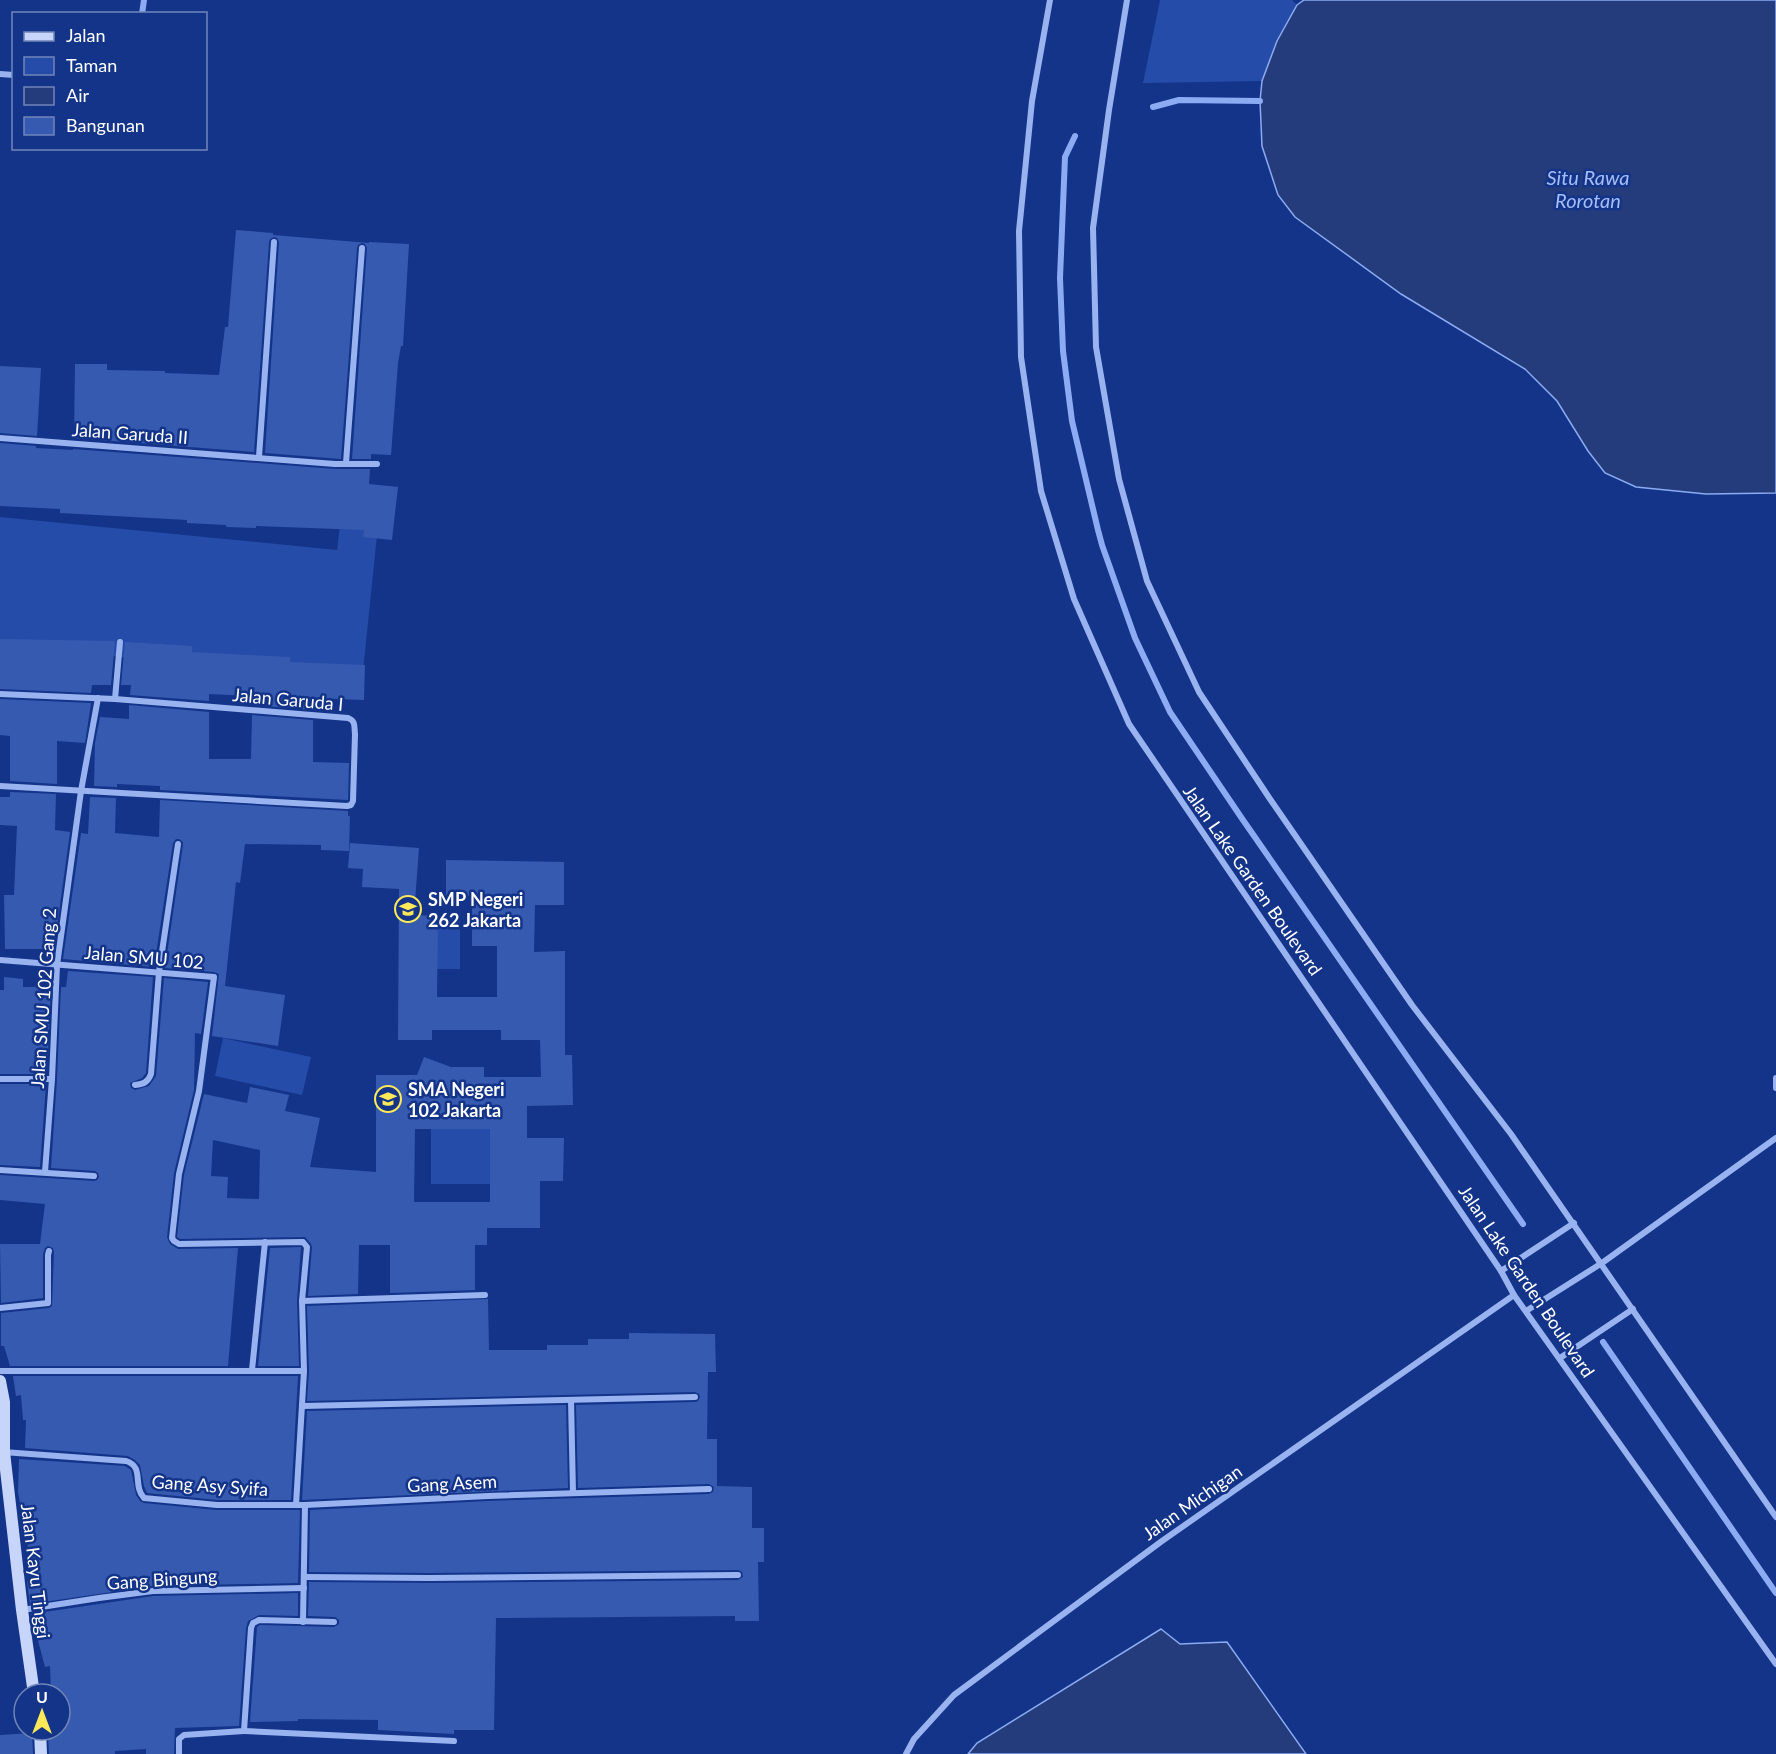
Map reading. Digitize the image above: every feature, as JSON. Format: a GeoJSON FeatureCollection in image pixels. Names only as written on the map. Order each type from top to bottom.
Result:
{"type":"FeatureCollection","features":[{"type":"Feature","properties":{"kind":"street","name":"Jalan Lake Garden Boulevard"},"geometry":{"type":"LineString","coordinates":[[1050,0],[1032,101],[1019,231],[1021,357],[1041,491],[1074,599],[1129,724],[1501,1271],[1514,1294],[1776,1664]]}},
{"type":"Feature","properties":{"kind":"street"},"geometry":{"type":"LineString","coordinates":[[1127,0],[1093,228],[1095,347],[1119,479],[1147,581],[1199,692],[1270,800],[1412,1005],[1511,1134],[1574,1223],[1776,1517]]}},
{"type":"Feature","properties":{"kind":"street"},"geometry":{"type":"LineString","coordinates":[[259,457],[274,242]]}},
{"type":"Feature","properties":{"kind":"street"},"geometry":{"type":"LineString","coordinates":[[346,463],[362,248]]}},
{"type":"Feature","properties":{"kind":"street","name":"Jalan Garuda II"},"geometry":{"type":"LineString","coordinates":[[0,438],[335,464],[377,464]]}},
{"type":"Feature","properties":{"kind":"street"},"geometry":{"type":"LineString","coordinates":[[115,699],[120,642]]}},
{"type":"Feature","properties":{"kind":"street","name":"Jalan Garuda I"},"geometry":{"type":"LineString","coordinates":[[0,694],[115,699],[348,718],[354,723],[355,734],[351,805],[0,786]]}},
{"type":"Feature","properties":{"kind":"street","name":"Jalan SMU 102 Gang 2"},"geometry":{"type":"LineString","coordinates":[[45,1172],[57,965],[81,791],[98,698]]}},
{"type":"Feature","properties":{"kind":"street"},"geometry":{"type":"LineString","coordinates":[[135,1085],[143,1084],[152,1074],[159,972],[178,844]]}},
{"type":"Feature","properties":{"kind":"street","name":"Jalan SMU 102"},"geometry":{"type":"LineString","coordinates":[[0,960],[214,977],[199,1091],[182,1158],[172,1238],[179,1244],[265,1242]]}},
{"type":"Feature","properties":{"kind":"street"},"geometry":{"type":"LineString","coordinates":[[1776,1078],[1776,1088]]}},
{"type":"Feature","properties":{"kind":"street"},"geometry":{"type":"LineString","coordinates":[[0,1079],[52,1079]]}},
{"type":"Feature","properties":{"kind":"street"},"geometry":{"type":"LineString","coordinates":[[1526,1311],[1602,1263],[1776,1138]]}},
{"type":"Feature","properties":{"kind":"street"},"geometry":{"type":"LineString","coordinates":[[0,1170],[93,1176]]}},
{"type":"Feature","properties":{"kind":"street"},"geometry":{"type":"LineString","coordinates":[[1501,1271],[1574,1223]]}},
{"type":"Feature","properties":{"kind":"street"},"geometry":{"type":"LineString","coordinates":[[252,1370],[265,1242],[303,1242],[308,1247],[302,1301],[303,1406],[296,1505]]}},
{"type":"Feature","properties":{"kind":"street"},"geometry":{"type":"LineString","coordinates":[[0,1308],[47,1304],[49,1251]]}},
{"type":"Feature","properties":{"kind":"street","name":"Jalan Michigan"},"geometry":{"type":"LineString","coordinates":[[906,1754],[914,1739],[954,1695],[1162,1541],[1514,1294]]}},
{"type":"Feature","properties":{"kind":"street"},"geometry":{"type":"LineString","coordinates":[[302,1301],[485,1295]]}},
{"type":"Feature","properties":{"kind":"street"},"geometry":{"type":"LineString","coordinates":[[1560,1358],[1633,1309]]}},
{"type":"Feature","properties":{"kind":"street"},"geometry":{"type":"LineString","coordinates":[[0,1371],[304,1371]]}},
{"type":"Feature","properties":{"kind":"street","name":"Jalan Kayu Tinggi"},"geometry":{"type":"LineString","coordinates":[[0,1381],[4,1402],[2,1452],[32,1682]]}},
{"type":"Feature","properties":{"kind":"street"},"geometry":{"type":"LineString","coordinates":[[303,1406],[696,1397]]}},
{"type":"Feature","properties":{"kind":"street"},"geometry":{"type":"LineString","coordinates":[[571,1400],[573,1493]]}},
{"type":"Feature","properties":{"kind":"street","name":"Gang Asy Syifa"},"geometry":{"type":"LineString","coordinates":[[2,1452],[131,1463],[136,1469],[138,1492],[144,1498],[149,1499],[217,1505],[296,1505]]}},
{"type":"Feature","properties":{"kind":"street","name":"Gang Asem"},"geometry":{"type":"LineString","coordinates":[[296,1505],[709,1489]]}},
{"type":"Feature","properties":{"kind":"street"},"geometry":{"type":"LineString","coordinates":[[303,1622],[304,1505]]}},
{"type":"Feature","properties":{"kind":"street"},"geometry":{"type":"LineString","coordinates":[[304,1576],[429,1578],[738,1575]]}},
{"type":"Feature","properties":{"kind":"street","name":"Gang Bingung"},"geometry":{"type":"LineString","coordinates":[[22,1610],[153,1591],[304,1588]]}},
{"type":"Feature","properties":{"kind":"street"},"geometry":{"type":"LineString","coordinates":[[244,1731],[253,1623],[259,1620],[334,1622]]}},
{"type":"Feature","properties":{"kind":"street"},"geometry":{"type":"LineString","coordinates":[[179,1754],[179,1739],[184,1735],[244,1731],[454,1742]]}},
{"type":"Feature","properties":{"kind":"green space"},"geometry":{"type":"Polygon","coordinates":[[[1160,0],[1292,0],[1297,5],[1277,41],[1262,81],[1143,83],[1160,0]]]}},
{"type":"Feature","properties":{"kind":"green space"},"geometry":{"type":"Polygon","coordinates":[[[345,483],[382,487],[362,681],[0,645],[0,517],[337,550],[345,483]]]}},
{"type":"Feature","properties":{"kind":"green space"},"geometry":{"type":"Polygon","coordinates":[[[433,920],[460,920],[460,969],[433,969],[433,920]]]}},
{"type":"Feature","properties":{"kind":"green space"},"geometry":{"type":"Polygon","coordinates":[[[223,1038],[311,1057],[302,1095],[215,1076],[223,1038]]]}},
{"type":"Feature","properties":{"kind":"green space"},"geometry":{"type":"Polygon","coordinates":[[[431,1122],[495,1123],[495,1184],[431,1184],[431,1122]]]}},
{"type":"Feature","properties":{"kind":"water","name":"Situ Rawa Rorotan"},"geometry":{"type":"Polygon","coordinates":[[[1304,0],[1776,0],[1776,493],[1706,494],[1636,487],[1605,473],[1588,451],[1557,401],[1525,369],[1401,294],[1295,217],[1278,195],[1262,146],[1260,101],[1262,81],[1277,41],[1297,5],[1304,0]]]}},
{"type":"Feature","properties":{"kind":"water"},"geometry":{"type":"Polygon","coordinates":[[[1161,1629],[1180,1644],[1227,1642],[1306,1754],[968,1754],[977,1743],[1161,1629]]]}},
{"type":"Feature","properties":{"kind":"building"},"geometry":{"type":"Polygon","coordinates":[[[236,230],[369,243],[409,244],[403,346],[401,346],[398,363],[391,455],[371,454],[371,459],[352,459],[367,248],[362,243],[357,248],[341,459],[265,453],[279,242],[274,237],[269,242],[254,452],[74,438],[75,364],[107,364],[107,370],[219,375],[225,327],[228,327],[236,230]]]}},
{"type":"Feature","properties":{"kind":"building"},"geometry":{"type":"Polygon","coordinates":[[[0,366],[41,368],[37,436],[0,433],[0,366]]]}},
{"type":"Feature","properties":{"kind":"building"},"geometry":{"type":"Polygon","coordinates":[[[0,443],[36,446],[36,448],[335,469],[370,469],[369,484],[398,487],[392,540],[363,537],[364,530],[226,527],[226,525],[187,523],[187,520],[60,513],[60,509],[0,506],[0,443]]]}},
{"type":"Feature","properties":{"kind":"building"},"geometry":{"type":"Polygon","coordinates":[[[0,639],[115,641],[111,685],[92,685],[91,693],[0,689],[0,639]]]}},
{"type":"Feature","properties":{"kind":"building"},"geometry":{"type":"Polygon","coordinates":[[[125,642],[192,646],[192,652],[290,657],[290,662],[365,665],[364,700],[313,698],[313,710],[252,705],[252,696],[209,694],[209,701],[130,695],[131,685],[121,685],[125,642]]]}},
{"type":"Feature","properties":{"kind":"building"},"geometry":{"type":"Polygon","coordinates":[[[0,699],[91,703],[85,743],[57,741],[57,784],[10,781],[10,736],[0,735],[0,699]]]}},
{"type":"Feature","properties":{"kind":"building"},"geometry":{"type":"Polygon","coordinates":[[[129,705],[209,712],[209,759],[251,759],[252,715],[313,720],[313,762],[349,763],[348,800],[160,790],[160,786],[117,784],[117,787],[94,786],[95,743],[100,717],[129,719],[129,705]]]}},
{"type":"Feature","properties":{"kind":"building"},"geometry":{"type":"Polygon","coordinates":[[[10,792],[56,794],[55,830],[70,832],[54,949],[5,949],[4,895],[14,895],[17,826],[0,825],[0,797],[10,797],[10,792]]]}},
{"type":"Feature","properties":{"kind":"building"},"geometry":{"type":"Polygon","coordinates":[[[90,797],[116,798],[115,833],[159,837],[160,800],[348,811],[348,816],[350,816],[349,851],[321,850],[321,845],[245,844],[240,883],[236,882],[225,986],[285,995],[278,1046],[212,1036],[219,974],[165,968],[183,845],[179,839],[173,843],[154,967],[63,959],[81,833],[88,834],[90,797]]]}},
{"type":"Feature","properties":{"kind":"building"},"geometry":{"type":"Polygon","coordinates":[[[350,843],[419,848],[414,915],[438,916],[437,997],[497,997],[497,946],[472,946],[472,896],[446,896],[446,860],[564,862],[564,905],[535,905],[534,952],[565,951],[565,1055],[572,1055],[573,1105],[527,1106],[527,1138],[564,1138],[563,1181],[540,1181],[540,1228],[487,1228],[487,1245],[475,1245],[475,1290],[390,1293],[390,1245],[359,1245],[358,1294],[308,1296],[312,1247],[305,1237],[180,1239],[177,1237],[184,1175],[204,1094],[247,1103],[250,1087],[289,1095],[285,1111],[320,1118],[310,1167],[376,1172],[376,1075],[417,1075],[424,1057],[451,1067],[484,1067],[484,1077],[541,1077],[540,1040],[501,1040],[501,1030],[432,1030],[432,1040],[398,1040],[399,889],[362,887],[363,869],[348,868],[350,843]],[[415,1129],[414,1202],[490,1202],[490,1129],[415,1129]],[[213,1140],[211,1176],[228,1177],[227,1198],[259,1199],[260,1150],[213,1140]]]}},
{"type":"Feature","properties":{"kind":"building"},"geometry":{"type":"Polygon","coordinates":[[[68,971],[153,977],[146,1073],[142,1078],[130,1083],[131,1088],[135,1090],[149,1086],[156,1076],[164,978],[208,982],[201,1034],[195,1033],[194,1090],[174,1173],[167,1237],[170,1244],[178,1249],[238,1248],[228,1366],[10,1366],[4,1346],[1,1346],[1,1313],[52,1306],[54,1252],[53,1248],[48,1246],[43,1254],[43,1298],[1,1303],[0,1244],[40,1244],[45,1204],[0,1200],[0,1175],[94,1181],[99,1177],[95,1171],[51,1168],[61,987],[66,987],[68,971]]]}},
{"type":"Feature","properties":{"kind":"building"},"geometry":{"type":"Polygon","coordinates":[[[4,977],[23,979],[23,987],[51,987],[47,1074],[0,1074],[0,990],[4,990],[4,977]]]}},
{"type":"Feature","properties":{"kind":"building"},"geometry":{"type":"Polygon","coordinates":[[[0,1084],[46,1084],[40,1167],[0,1165],[0,1084]]]}},
{"type":"Feature","properties":{"kind":"building"},"geometry":{"type":"Polygon","coordinates":[[[301,1247],[297,1301],[299,1366],[258,1366],[270,1248],[301,1247]]]}},
{"type":"Feature","properties":{"kind":"building"},"geometry":{"type":"Polygon","coordinates":[[[488,1299],[489,1350],[547,1350],[547,1345],[588,1345],[588,1339],[629,1339],[629,1333],[715,1334],[716,1372],[708,1372],[707,1439],[717,1439],[717,1486],[752,1487],[752,1528],[764,1528],[764,1562],[758,1562],[759,1621],[735,1621],[735,1616],[496,1618],[494,1730],[454,1730],[454,1734],[378,1730],[378,1720],[298,1719],[298,1721],[250,1722],[257,1627],[260,1625],[334,1627],[339,1624],[339,1620],[335,1617],[308,1616],[309,1582],[738,1580],[743,1577],[742,1572],[738,1570],[309,1572],[310,1510],[488,1501],[709,1494],[713,1492],[714,1487],[709,1484],[578,1488],[576,1405],[695,1402],[700,1397],[695,1392],[307,1401],[309,1371],[307,1306],[488,1299]]]}},
{"type":"Feature","properties":{"kind":"building"},"geometry":{"type":"Polygon","coordinates":[[[13,1376],[298,1376],[291,1500],[217,1500],[147,1493],[140,1465],[128,1456],[25,1448],[26,1420],[23,1420],[21,1395],[16,1396],[13,1376]]]}},
{"type":"Feature","properties":{"kind":"building"},"geometry":{"type":"Polygon","coordinates":[[[566,1405],[568,1488],[302,1500],[307,1411],[566,1405]]]}},
{"type":"Feature","properties":{"kind":"building"},"geometry":{"type":"Polygon","coordinates":[[[19,1459],[125,1466],[131,1470],[136,1495],[144,1503],[216,1510],[300,1510],[298,1583],[153,1586],[30,1604],[27,1581],[34,1580],[18,1492],[19,1459]]]}},
{"type":"Feature","properties":{"kind":"building"},"geometry":{"type":"Polygon","coordinates":[[[298,1593],[298,1616],[259,1615],[248,1621],[239,1726],[175,1728],[174,1754],[146,1754],[146,1749],[115,1751],[115,1754],[49,1754],[48,1742],[72,1742],[72,1682],[51,1682],[50,1666],[45,1667],[31,1614],[153,1596],[298,1593]]]}},
{"type":"Feature","properties":{"kind":"building"},"geometry":{"type":"Polygon","coordinates":[[[12,1734],[12,1742],[32,1742],[33,1754],[0,1754],[0,1735],[12,1734]]]}},
{"type":"Feature","properties":{"kind":"waterway"},"geometry":{"type":"LineString","coordinates":[[142,12],[144,0]]}},
{"type":"Feature","properties":{"kind":"waterway"},"geometry":{"type":"LineString","coordinates":[[1153,107],[1179,100],[1260,101]]}},
{"type":"Feature","properties":{"kind":"waterway"},"geometry":{"type":"LineString","coordinates":[[1075,136],[1065,157],[1060,278],[1063,351],[1072,421],[1098,530],[1135,638],[1170,712],[1523,1224]]}},
{"type":"Feature","properties":{"kind":"waterway"},"geometry":{"type":"LineString","coordinates":[[1603,1342],[1776,1593]]}},
{"type":"Feature","properties":{"kind":"place","name":"SMP Negeri 262 Jakarta"},"geometry":{"type":"Point","coordinates":[408,909]}},
{"type":"Feature","properties":{"kind":"place","name":"SMA Negeri 102 Jakarta"},"geometry":{"type":"Point","coordinates":[388,1099]}}]}
